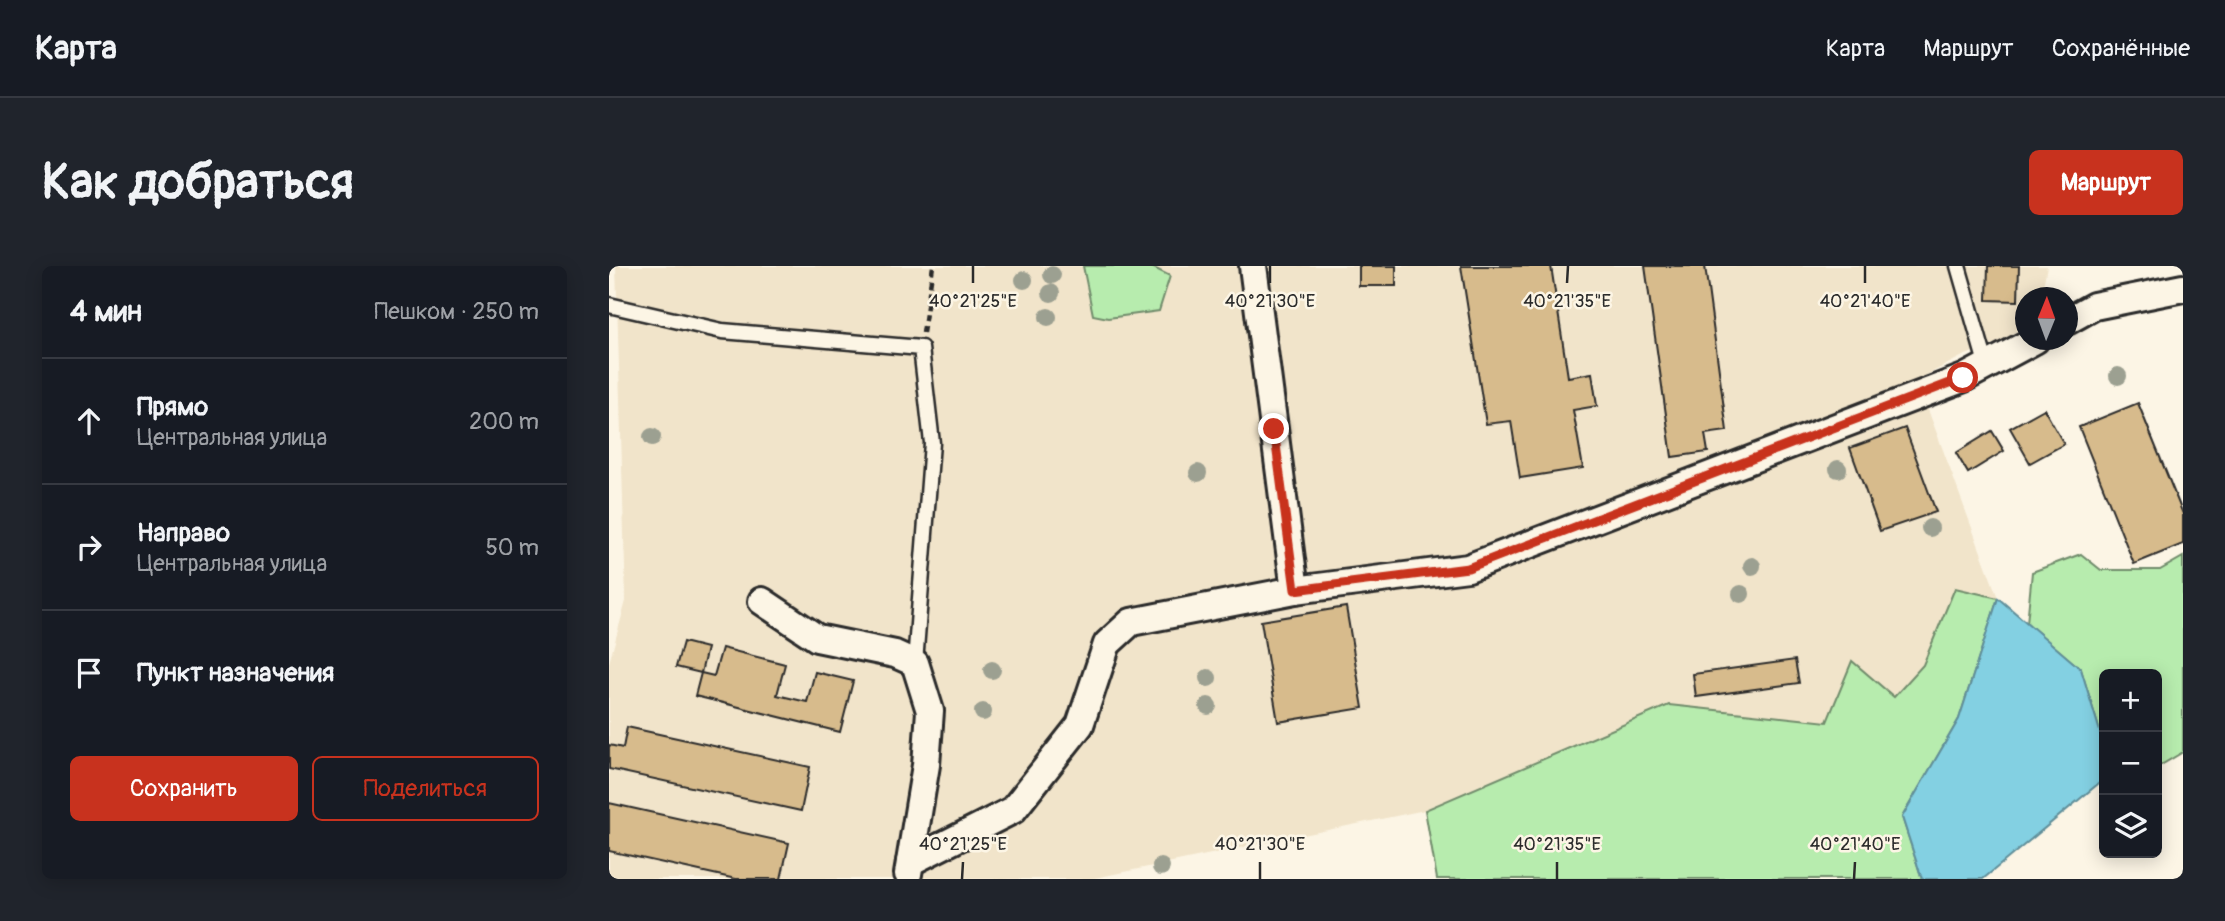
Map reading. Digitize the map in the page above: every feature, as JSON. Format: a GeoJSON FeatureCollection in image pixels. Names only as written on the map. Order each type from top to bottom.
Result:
{"type":"FeatureCollection","features":[{"type":"Feature","properties":{"kind":"street"},"geometry":{"type":"LineString","coordinates":[[1253,266],[1295,590]]}},
{"type":"Feature","properties":{"kind":"street"},"geometry":{"type":"LineString","coordinates":[[2078,315],[2094,306],[2183,288]]}},
{"type":"Feature","properties":{"kind":"street"},"geometry":{"type":"LineString","coordinates":[[909,871],[1013,810],[1080,725],[1107,644],[1131,622],[1295,590],[1468,568],[1951,383],[2017,350]]}},
{"type":"Feature","properties":{"kind":"street"},"geometry":{"type":"LineString","coordinates":[[762,601],[817,638],[895,654],[915,663],[930,711],[926,765],[909,871]]}},
{"type":"Feature","properties":{"kind":"lane"},"geometry":{"type":"LineString","coordinates":[[1958,266],[1987,367]]}},
{"type":"Feature","properties":{"kind":"lane"},"geometry":{"type":"LineString","coordinates":[[609,305],[722,331],[922,348],[932,443],[915,663]]}},
{"type":"Feature","properties":{"kind":"path"},"geometry":{"type":"LineString","coordinates":[[922,348],[933,266]]}},
{"type":"Feature","properties":{"kind":"shaded area"},"geometry":{"type":"Polygon","coordinates":[[[616,266],[2047,266],[2043,287],[2015,287],[2015,332],[1917,380],[1998,598],[1959,719],[1827,722],[1669,705],[1425,810],[1090,879],[609,879],[609,663],[626,601],[616,266]]]}},
{"type":"Feature","properties":{"kind":"green space"},"geometry":{"type":"Polygon","coordinates":[[[1083,266],[1150,266],[1170,276],[1159,311],[1108,318],[1093,315],[1083,266]]]}},
{"type":"Feature","properties":{"kind":"green space"},"geometry":{"type":"Polygon","coordinates":[[[2081,554],[2101,570],[2160,570],[2183,557],[2183,752],[2162,764],[2162,669],[2099,669],[2099,728],[2081,669],[2027,623],[2032,572],[2081,554]]]}},
{"type":"Feature","properties":{"kind":"green space"},"geometry":{"type":"Polygon","coordinates":[[[1955,588],[1998,598],[1959,719],[1902,817],[1922,879],[1437,879],[1425,810],[1669,705],[1827,722],[1852,661],[1894,697],[1923,665],[1955,588]]]}},
{"type":"Feature","properties":{"kind":"water"},"geometry":{"type":"Polygon","coordinates":[[[1998,598],[2081,669],[2099,728],[2099,783],[1983,879],[1922,879],[1902,817],[1959,719],[1998,598]]]}},
{"type":"Feature","properties":{"kind":"building"},"geometry":{"type":"Polygon","coordinates":[[[1359,266],[1396,266],[1396,286],[1359,286],[1359,266]]]}},
{"type":"Feature","properties":{"kind":"building"},"geometry":{"type":"Polygon","coordinates":[[[1461,266],[1551,266],[1568,377],[1592,373],[1597,406],[1573,410],[1583,468],[1520,478],[1511,421],[1486,424],[1461,266]]]}},
{"type":"Feature","properties":{"kind":"building"},"geometry":{"type":"Polygon","coordinates":[[[1645,266],[1705,266],[1727,431],[1705,434],[1708,452],[1672,457],[1645,266]]]}},
{"type":"Feature","properties":{"kind":"building"},"geometry":{"type":"Polygon","coordinates":[[[1988,266],[2019,266],[2015,301],[1987,300],[1988,266]]]}},
{"type":"Feature","properties":{"kind":"building"},"geometry":{"type":"Polygon","coordinates":[[[2138,403],[2183,514],[2183,544],[2134,564],[2079,427],[2138,403]]]}},
{"type":"Feature","properties":{"kind":"building"},"geometry":{"type":"Polygon","coordinates":[[[2044,409],[2064,444],[2030,463],[2010,428],[2044,409]]]}},
{"type":"Feature","properties":{"kind":"building"},"geometry":{"type":"Polygon","coordinates":[[[1905,428],[1936,512],[1880,531],[1850,448],[1905,428]]]}},
{"type":"Feature","properties":{"kind":"building"},"geometry":{"type":"Polygon","coordinates":[[[1992,431],[2004,451],[1968,473],[1956,453],[1992,431]]]}},
{"type":"Feature","properties":{"kind":"building"},"geometry":{"type":"Polygon","coordinates":[[[1346,607],[1363,708],[1278,722],[1261,621],[1346,607]]]}},
{"type":"Feature","properties":{"kind":"building"},"geometry":{"type":"Polygon","coordinates":[[[683,642],[707,648],[701,673],[676,667],[683,642]]]}},
{"type":"Feature","properties":{"kind":"building"},"geometry":{"type":"Polygon","coordinates":[[[722,648],[785,664],[777,695],[807,702],[815,672],[853,681],[840,732],[695,696],[701,673],[714,676],[722,648]]]}},
{"type":"Feature","properties":{"kind":"building"},"geometry":{"type":"Polygon","coordinates":[[[1795,660],[1799,683],[1696,697],[1693,674],[1795,660]]]}},
{"type":"Feature","properties":{"kind":"building"},"geometry":{"type":"Polygon","coordinates":[[[627,727],[810,767],[801,811],[609,769],[609,745],[623,748],[627,727]]]}},
{"type":"Feature","properties":{"kind":"building"},"geometry":{"type":"Polygon","coordinates":[[[609,803],[789,843],[781,879],[736,879],[609,851],[609,803]]]}},
{"type":"Feature","properties":{"kind":"route"},"geometry":{"type":"LineString","coordinates":[[1274,429],[1295,590],[1468,568],[1963,378]]}}]}
